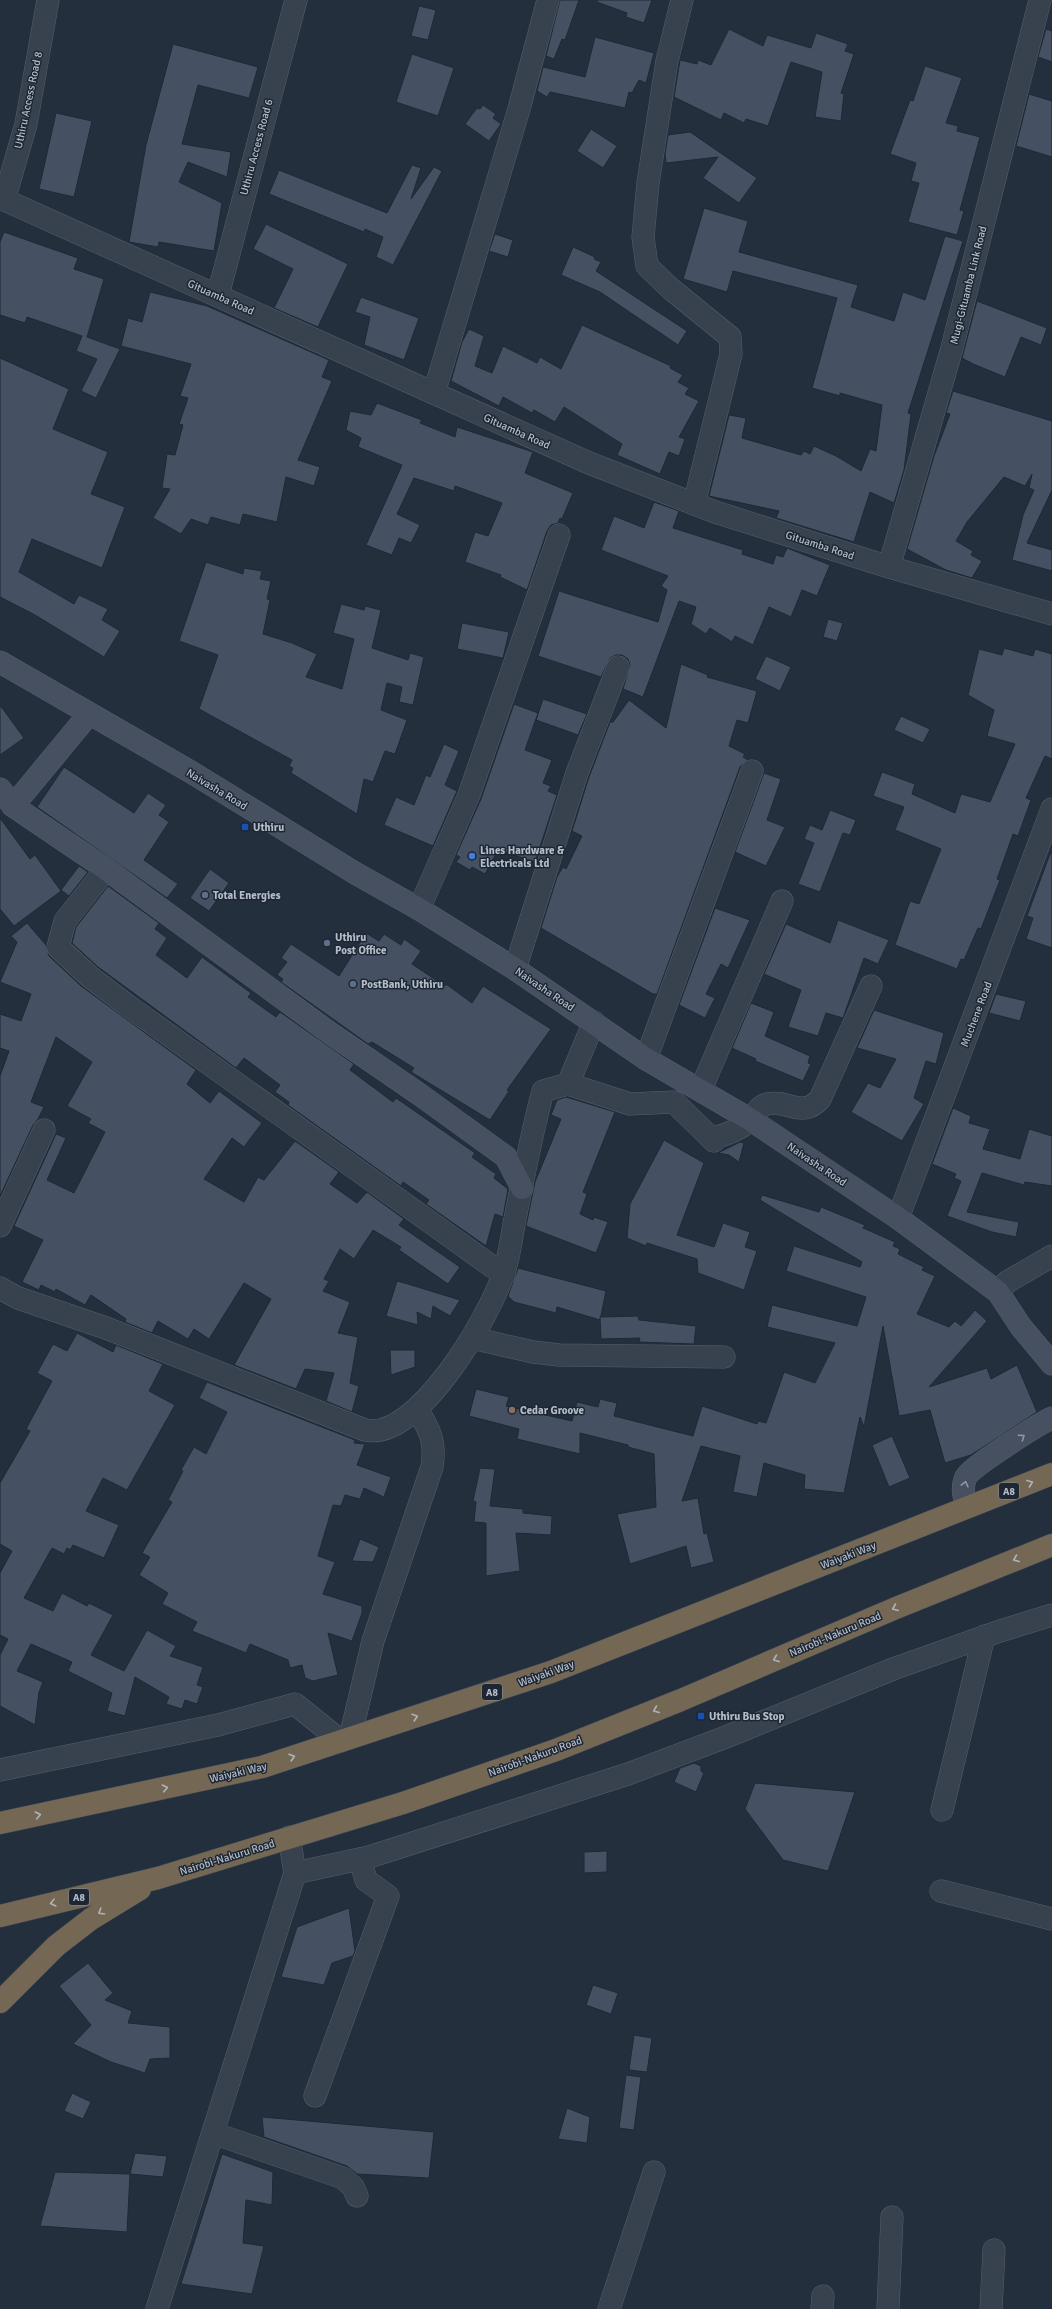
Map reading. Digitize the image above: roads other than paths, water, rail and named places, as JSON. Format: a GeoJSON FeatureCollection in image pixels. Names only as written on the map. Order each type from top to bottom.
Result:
{"type":"FeatureCollection","features":[{"type":"Feature","properties":{"kind":"highway","name":"Waiyaki Way"},"geometry":{"type":"LineString","coordinates":[[0,1823],[262,1767],[551,1672],[1052,1474]]}},
{"type":"Feature","properties":{"kind":"highway","name":"Nairobi-Nakuru Road"},"geometry":{"type":"LineString","coordinates":[[0,1916],[158,1878],[403,1803],[556,1750],[681,1700],[889,1611],[1052,1545]]}},
{"type":"Feature","properties":{"kind":"highway"},"geometry":{"type":"LineString","coordinates":[[0,2002],[56,1946],[91,1919],[158,1878]]}},
{"type":"Feature","properties":{"kind":"main road","name":"Naivasha Road"},"geometry":{"type":"LineString","coordinates":[[0,662],[419,909],[515,969],[646,1059],[751,1120],[898,1218],[998,1292],[1021,1327],[1052,1364]]}},
{"type":"Feature","properties":{"kind":"main road"},"geometry":{"type":"LineString","coordinates":[[89,714],[6,798],[106,869],[330,1033],[420,1094],[506,1157],[522,1188]]}},
{"type":"Feature","properties":{"kind":"main road"},"geometry":{"type":"LineString","coordinates":[[967,1507],[963,1492],[966,1477],[978,1465],[1052,1418]]}},
{"type":"Feature","properties":{"kind":"street","name":"Uthiru Access Road 8"},"geometry":{"type":"LineString","coordinates":[[2,199],[26,124],[48,0]]}},
{"type":"Feature","properties":{"kind":"street","name":"Uthiru Access Road 6"},"geometry":{"type":"LineString","coordinates":[[218,295],[296,0]]}},
{"type":"Feature","properties":{"kind":"street"},"geometry":{"type":"LineString","coordinates":[[434,393],[519,109],[548,0]]}},
{"type":"Feature","properties":{"kind":"street"},"geometry":{"type":"LineString","coordinates":[[682,0],[667,61],[648,183],[643,237],[647,266],[671,289],[730,337],[731,354],[694,504]]}},
{"type":"Feature","properties":{"kind":"street","name":"Mugi-Gituamba Link Road"},"geometry":{"type":"LineString","coordinates":[[889,567],[952,348],[1040,0]]}},
{"type":"Feature","properties":{"kind":"street","name":"Gituamba Road"},"geometry":{"type":"LineString","coordinates":[[2,199],[588,463],[694,504],[889,567],[1052,614]]}},
{"type":"Feature","properties":{"kind":"street"},"geometry":{"type":"LineString","coordinates":[[419,909],[469,795],[559,535]]}},
{"type":"Feature","properties":{"kind":"street"},"geometry":{"type":"LineString","coordinates":[[515,969],[576,773],[618,667]]}},
{"type":"Feature","properties":{"kind":"street"},"geometry":{"type":"LineString","coordinates":[[646,1059],[752,771]]}},
{"type":"Feature","properties":{"kind":"street","name":"Muchene Road"},"geometry":{"type":"LineString","coordinates":[[898,1218],[1052,810]]}},
{"type":"Feature","properties":{"kind":"street"},"geometry":{"type":"LineString","coordinates":[[106,869],[65,921],[58,947],[62,952],[90,977],[127,1005],[504,1275]]}},
{"type":"Feature","properties":{"kind":"street"},"geometry":{"type":"LineString","coordinates":[[701,1090],[782,901]]}},
{"type":"Feature","properties":{"kind":"street"},"geometry":{"type":"LineString","coordinates":[[0,1288],[18,1298],[106,1328],[365,1430],[382,1431],[417,1409],[454,1366],[472,1338],[504,1275],[534,1123],[543,1091],[568,1084],[630,1104],[674,1102],[714,1141],[713,1138],[727,1135],[751,1120],[759,1108],[765,1104],[771,1103],[805,1109],[813,1107],[820,1099],[872,986]]}},
{"type":"Feature","properties":{"kind":"street"},"geometry":{"type":"LineString","coordinates":[[568,1084],[594,1022]]}},
{"type":"Feature","properties":{"kind":"street"},"geometry":{"type":"LineString","coordinates":[[0,1226],[44,1130]]}},
{"type":"Feature","properties":{"kind":"street"},"geometry":{"type":"LineString","coordinates":[[998,1292],[1012,1279],[1052,1256]]}},
{"type":"Feature","properties":{"kind":"street"},"geometry":{"type":"LineString","coordinates":[[472,1338],[533,1352],[559,1355],[724,1357]]}},
{"type":"Feature","properties":{"kind":"street"},"geometry":{"type":"LineString","coordinates":[[0,1770],[218,1724],[295,1704],[346,1740],[373,1641],[432,1467],[434,1454],[433,1436],[417,1409]]}},
{"type":"Feature","properties":{"kind":"street"},"geometry":{"type":"LineString","coordinates":[[295,1873],[360,1859],[628,1774],[726,1737],[872,1677],[984,1636],[1052,1615]]}},
{"type":"Feature","properties":{"kind":"street"},"geometry":{"type":"LineString","coordinates":[[942,1810],[984,1636]]}},
{"type":"Feature","properties":{"kind":"street"},"geometry":{"type":"LineString","coordinates":[[157,2309],[295,1873],[289,1837]]}},
{"type":"Feature","properties":{"kind":"street"},"geometry":{"type":"LineString","coordinates":[[315,2096],[388,1896],[366,1880],[360,1859]]}},
{"type":"Feature","properties":{"kind":"street"},"geometry":{"type":"LineString","coordinates":[[941,1891],[1052,1919]]}},
{"type":"Feature","properties":{"kind":"street"},"geometry":{"type":"LineString","coordinates":[[213,2134],[343,2178],[353,2187],[357,2196]]}},
{"type":"Feature","properties":{"kind":"street"},"geometry":{"type":"LineString","coordinates":[[609,2309],[654,2172]]}},
{"type":"Feature","properties":{"kind":"street"},"geometry":{"type":"LineString","coordinates":[[888,2309],[892,2217]]}},
{"type":"Feature","properties":{"kind":"street"},"geometry":{"type":"LineString","coordinates":[[991,2309],[994,2250]]}},
{"type":"Feature","properties":{"kind":"place","name":"Uthiru"},"geometry":{"type":"Point","coordinates":[245,827]}},
{"type":"Feature","properties":{"kind":"place","name":"Lines Hardware & Electricals Ltd"},"geometry":{"type":"Point","coordinates":[472,856]}},
{"type":"Feature","properties":{"kind":"place","name":"Total Energies"},"geometry":{"type":"Point","coordinates":[205,895]}},
{"type":"Feature","properties":{"kind":"place","name":"Uthiru Post Office"},"geometry":{"type":"Point","coordinates":[327,943]}},
{"type":"Feature","properties":{"kind":"place","name":"PostBank, Uthiru"},"geometry":{"type":"Point","coordinates":[353,984]}},
{"type":"Feature","properties":{"kind":"place","name":"Cedar Groove"},"geometry":{"type":"Point","coordinates":[512,1410]}},
{"type":"Feature","properties":{"kind":"place","name":"Uthiru Bus Stop"},"geometry":{"type":"Point","coordinates":[701,1716]}}]}
